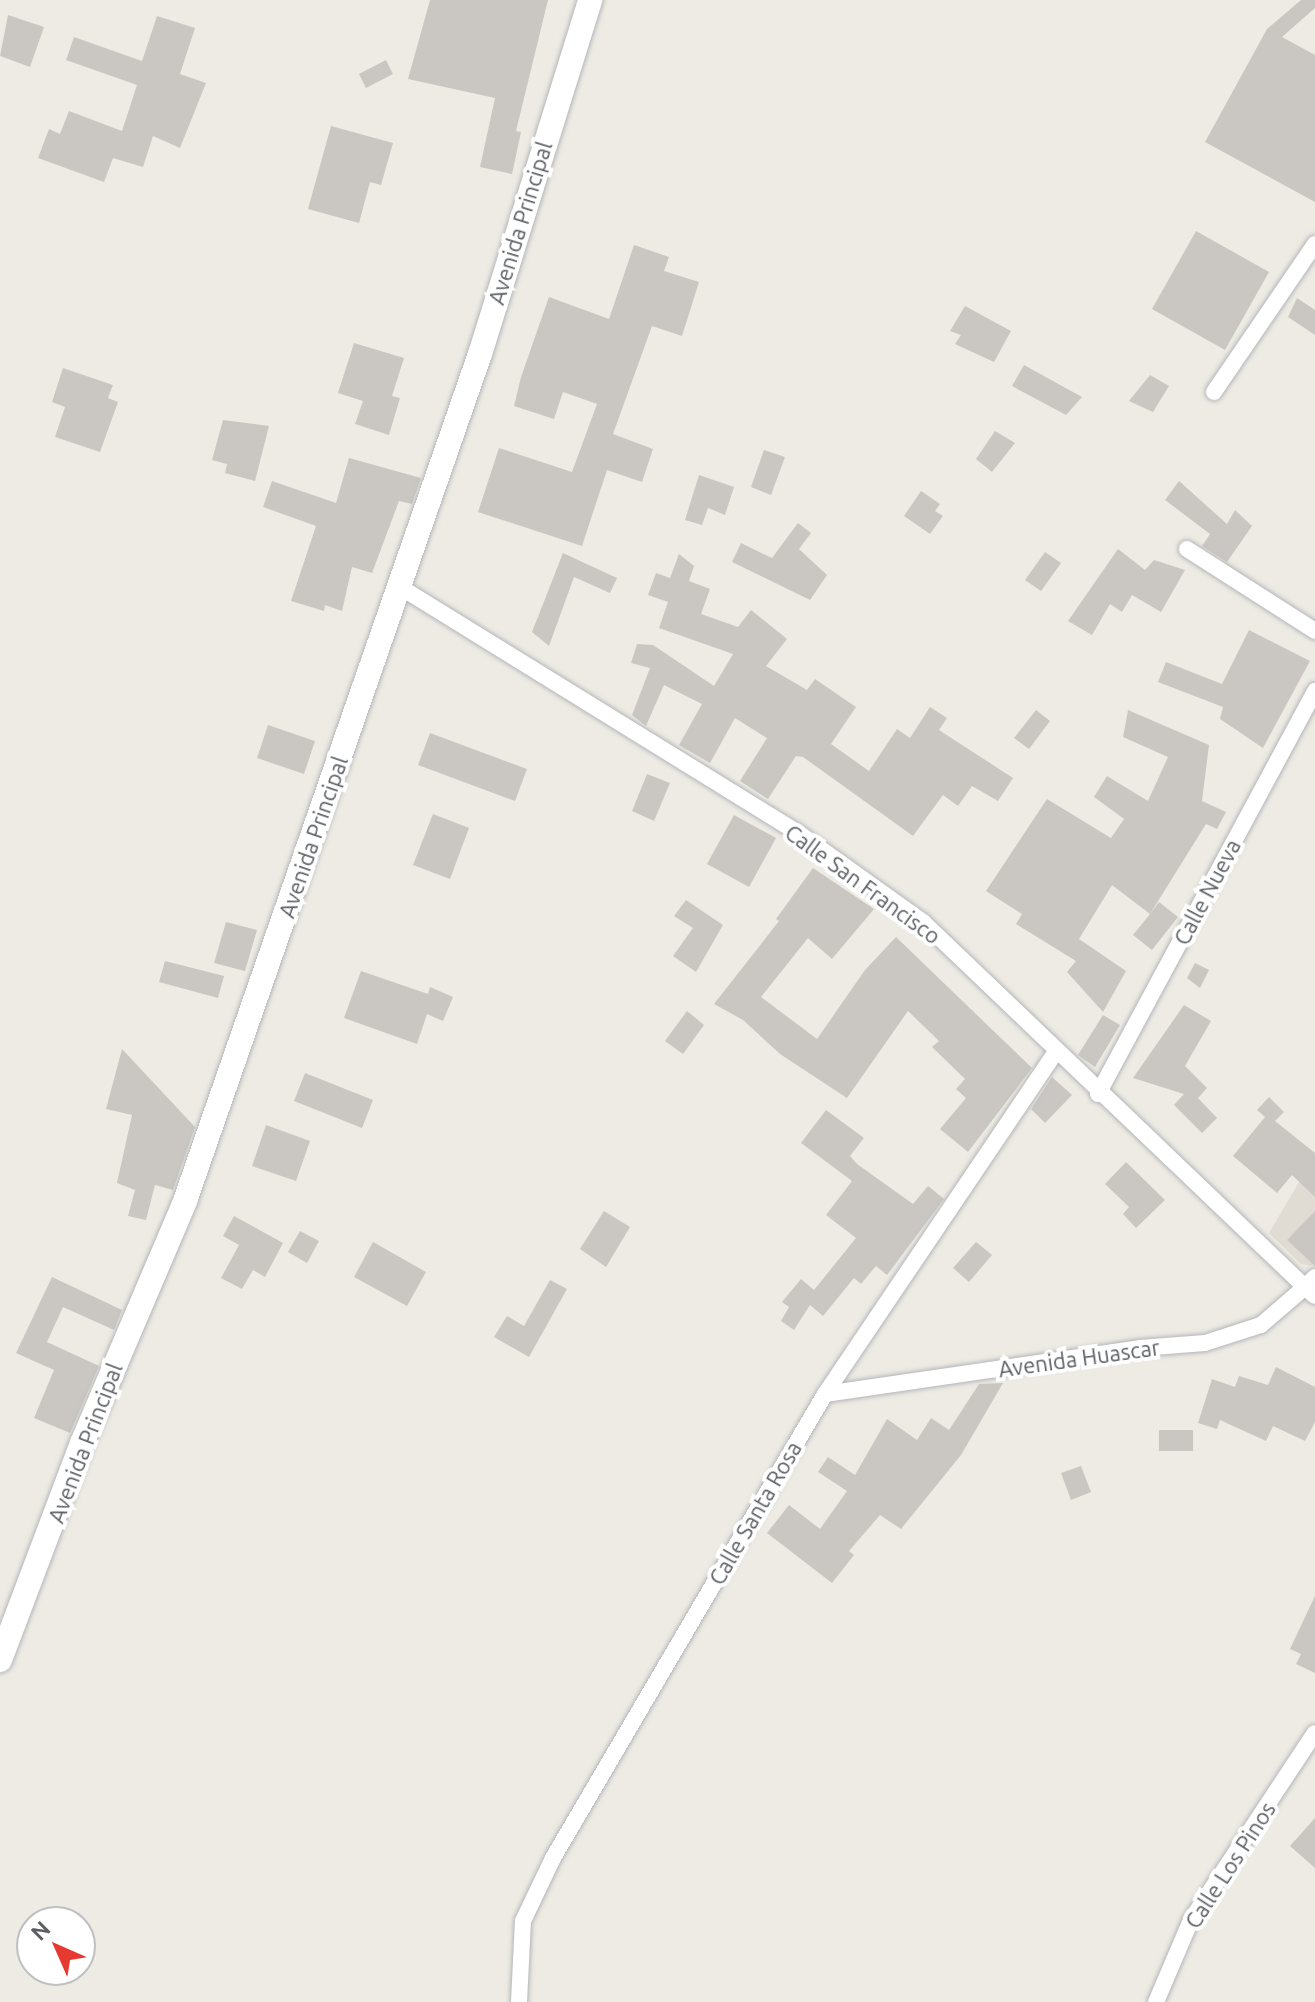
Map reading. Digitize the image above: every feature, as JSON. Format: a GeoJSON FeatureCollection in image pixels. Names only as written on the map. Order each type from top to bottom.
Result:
{"type":"FeatureCollection","features":[{"type":"Feature","properties":{"kind":"main road","name":"Avenida Principal"},"geometry":{"type":"LineString","coordinates":[[0,1660],[82,1443],[185,1201],[480,354],[590,0]]}},
{"type":"Feature","properties":{"kind":"street"},"geometry":{"type":"LineString","coordinates":[[1214,392],[1315,244]]}},
{"type":"Feature","properties":{"kind":"street"},"geometry":{"type":"LineString","coordinates":[[1187,549],[1315,631]]}},
{"type":"Feature","properties":{"kind":"street","name":"Calle San Francisco"},"geometry":{"type":"LineString","coordinates":[[400,587],[797,832],[923,922],[1098,1094],[1312,1286]]}},
{"type":"Feature","properties":{"kind":"street","name":"Calle Nueva"},"geometry":{"type":"LineString","coordinates":[[1098,1094],[1315,691]]}},
{"type":"Feature","properties":{"kind":"street","name":"Calle Santa Rosa"},"geometry":{"type":"LineString","coordinates":[[519,2002],[523,1921],[553,1858],[825,1394],[1056,1052]]}},
{"type":"Feature","properties":{"kind":"street","name":"Avenida Huascar"},"geometry":{"type":"LineString","coordinates":[[825,1394],[1140,1348],[1205,1343],[1261,1325],[1312,1286]]}},
{"type":"Feature","properties":{"kind":"street","name":"Calle Los Pinos"},"geometry":{"type":"LineString","coordinates":[[1156,2002],[1191,1920],[1315,1733]]}},
{"type":"Feature","properties":{"kind":"shaded area"},"geometry":{"type":"Polygon","coordinates":[[[1315,1155],[1313,1266],[1301,1264],[1269,1233],[1315,1155]]]}},
{"type":"Feature","properties":{"kind":"building"},"geometry":{"type":"Polygon","coordinates":[[[430,0],[548,0],[516,131],[521,132],[512,174],[480,167],[495,98],[408,79],[430,0]]]}},
{"type":"Feature","properties":{"kind":"building"},"geometry":{"type":"Polygon","coordinates":[[[1301,0],[1315,0],[1315,8],[1282,37],[1315,55],[1315,202],[1205,142],[1267,29],[1301,0]]]}},
{"type":"Feature","properties":{"kind":"building"},"geometry":{"type":"Polygon","coordinates":[[[8,15],[44,27],[30,67],[0,56],[8,15]]]}},
{"type":"Feature","properties":{"kind":"building"},"geometry":{"type":"Polygon","coordinates":[[[157,16],[195,28],[180,74],[206,83],[180,148],[153,136],[143,167],[113,158],[104,182],[38,158],[49,129],[60,134],[69,111],[122,131],[137,85],[66,60],[74,37],[142,61],[157,16]]]}},
{"type":"Feature","properties":{"kind":"building"},"geometry":{"type":"Polygon","coordinates":[[[386,60],[393,74],[366,88],[359,74],[386,60]]]}},
{"type":"Feature","properties":{"kind":"building"},"geometry":{"type":"Polygon","coordinates":[[[331,126],[393,143],[381,185],[370,182],[359,223],[308,209],[331,126]]]}},
{"type":"Feature","properties":{"kind":"building"},"geometry":{"type":"Polygon","coordinates":[[[1196,231],[1269,272],[1225,350],[1152,309],[1196,231]]]}},
{"type":"Feature","properties":{"kind":"building"},"geometry":{"type":"Polygon","coordinates":[[[634,245],[669,257],[664,271],[699,282],[682,336],[652,326],[613,434],[653,449],[642,482],[607,470],[582,546],[478,512],[499,448],[572,472],[597,404],[563,392],[554,419],[514,406],[521,377],[549,297],[609,319],[634,245]]]}},
{"type":"Feature","properties":{"kind":"building"},"geometry":{"type":"Polygon","coordinates":[[[1297,298],[1315,310],[1315,335],[1288,317],[1297,298]]]}},
{"type":"Feature","properties":{"kind":"building"},"geometry":{"type":"Polygon","coordinates":[[[965,306],[1011,331],[994,362],[955,344],[961,335],[950,331],[965,306]]]}},
{"type":"Feature","properties":{"kind":"building"},"geometry":{"type":"Polygon","coordinates":[[[354,343],[404,358],[392,396],[400,398],[389,435],[355,424],[363,401],[338,393],[354,343]]]}},
{"type":"Feature","properties":{"kind":"building"},"geometry":{"type":"Polygon","coordinates":[[[1024,365],[1082,397],[1066,415],[1012,386],[1024,365]]]}},
{"type":"Feature","properties":{"kind":"building"},"geometry":{"type":"Polygon","coordinates":[[[63,368],[113,385],[108,398],[118,402],[100,452],[55,437],[65,407],[52,402],[63,368]]]}},
{"type":"Feature","properties":{"kind":"building"},"geometry":{"type":"Polygon","coordinates":[[[1150,375],[1169,386],[1153,412],[1129,401],[1150,375]]]}},
{"type":"Feature","properties":{"kind":"building"},"geometry":{"type":"Polygon","coordinates":[[[223,420],[269,426],[255,481],[225,473],[227,464],[212,460],[223,420]]]}},
{"type":"Feature","properties":{"kind":"building"},"geometry":{"type":"Polygon","coordinates":[[[995,431],[1015,443],[992,472],[976,459],[995,431]]]}},
{"type":"Feature","properties":{"kind":"building"},"geometry":{"type":"Polygon","coordinates":[[[764,450],[785,457],[771,495],[751,487],[764,450]]]}},
{"type":"Feature","properties":{"kind":"building"},"geometry":{"type":"Polygon","coordinates":[[[349,458],[421,478],[412,504],[399,501],[372,573],[352,567],[342,611],[325,605],[324,611],[291,601],[316,526],[263,507],[272,481],[336,503],[349,458]]]}},
{"type":"Feature","properties":{"kind":"building"},"geometry":{"type":"Polygon","coordinates":[[[699,475],[734,487],[725,515],[708,508],[702,525],[685,520],[699,475]]]}},
{"type":"Feature","properties":{"kind":"building"},"geometry":{"type":"Polygon","coordinates":[[[1179,481],[1227,524],[1235,510],[1252,526],[1227,562],[1202,546],[1210,534],[1165,500],[1179,481]]]}},
{"type":"Feature","properties":{"kind":"building"},"geometry":{"type":"Polygon","coordinates":[[[921,491],[940,504],[935,511],[943,516],[930,534],[904,516],[921,491]]]}},
{"type":"Feature","properties":{"kind":"building"},"geometry":{"type":"Polygon","coordinates":[[[798,523],[811,533],[799,549],[827,575],[810,600],[732,562],[741,543],[772,558],[798,523]]]}},
{"type":"Feature","properties":{"kind":"building"},"geometry":{"type":"Polygon","coordinates":[[[1118,549],[1145,570],[1154,560],[1185,570],[1161,612],[1132,595],[1122,612],[1110,604],[1092,635],[1068,621],[1118,549]]]}},
{"type":"Feature","properties":{"kind":"building"},"geometry":{"type":"Polygon","coordinates":[[[1045,552],[1061,563],[1041,591],[1025,580],[1045,552]]]}},
{"type":"Feature","properties":{"kind":"building"},"geometry":{"type":"Polygon","coordinates":[[[563,553],[617,578],[610,593],[574,577],[549,646],[532,632],[563,553]]]}},
{"type":"Feature","properties":{"kind":"building"},"geometry":{"type":"Polygon","coordinates":[[[679,554],[694,566],[689,581],[710,589],[701,614],[738,627],[751,610],[787,639],[766,666],[807,690],[815,679],[856,707],[831,744],[869,771],[897,729],[910,738],[930,707],[947,718],[939,730],[1013,778],[998,801],[972,786],[958,806],[943,795],[913,836],[803,757],[796,756],[768,799],[740,781],[767,738],[735,718],[710,763],[679,745],[702,704],[664,685],[646,726],[632,715],[650,668],[631,663],[637,644],[653,645],[714,686],[733,654],[659,628],[668,602],[648,595],[656,573],[670,578],[679,554]]]}},
{"type":"Feature","properties":{"kind":"building"},"geometry":{"type":"Polygon","coordinates":[[[1249,630],[1310,661],[1263,748],[1220,719],[1223,707],[1158,682],[1166,662],[1222,684],[1249,630]]]}},
{"type":"Feature","properties":{"kind":"building"},"geometry":{"type":"Polygon","coordinates":[[[1036,710],[1050,721],[1029,749],[1014,738],[1036,710]]]}},
{"type":"Feature","properties":{"kind":"building"},"geometry":{"type":"Polygon","coordinates":[[[1128,710],[1209,745],[1202,801],[1226,812],[1217,829],[1206,824],[1150,914],[1112,885],[1079,939],[1126,971],[1103,1012],[1067,972],[1076,961],[1016,924],[1022,914],[986,891],[1047,799],[1111,838],[1124,819],[1094,797],[1107,776],[1148,801],[1168,757],[1123,737],[1128,710]]]}},
{"type":"Feature","properties":{"kind":"building"},"geometry":{"type":"Polygon","coordinates":[[[268,725],[315,741],[304,774],[257,758],[268,725]]]}},
{"type":"Feature","properties":{"kind":"building"},"geometry":{"type":"Polygon","coordinates":[[[430,733],[527,769],[515,801],[418,765],[430,733]]]}},
{"type":"Feature","properties":{"kind":"building"},"geometry":{"type":"Polygon","coordinates":[[[647,774],[670,783],[654,821],[632,811],[647,774]]]}},
{"type":"Feature","properties":{"kind":"building"},"geometry":{"type":"Polygon","coordinates":[[[433,814],[469,828],[450,879],[413,865],[433,814]]]}},
{"type":"Feature","properties":{"kind":"building"},"geometry":{"type":"Polygon","coordinates":[[[734,815],[776,838],[749,887],[707,864],[734,815]]]}},
{"type":"Feature","properties":{"kind":"building"},"geometry":{"type":"Polygon","coordinates":[[[813,868],[874,909],[832,959],[808,938],[761,997],[817,1039],[865,970],[896,937],[1032,1068],[968,1152],[940,1129],[966,1098],[956,1089],[965,1079],[932,1047],[939,1041],[908,1011],[847,1098],[780,1054],[743,1020],[714,1004],[779,921],[776,919],[813,868]]]}},
{"type":"Feature","properties":{"kind":"building"},"geometry":{"type":"Polygon","coordinates":[[[686,900],[723,925],[696,972],[673,956],[693,928],[674,916],[686,900]]]}},
{"type":"Feature","properties":{"kind":"building"},"geometry":{"type":"Polygon","coordinates":[[[1159,902],[1178,917],[1152,950],[1133,935],[1159,902]]]}},
{"type":"Feature","properties":{"kind":"building"},"geometry":{"type":"Polygon","coordinates":[[[226,922],[257,930],[245,971],[214,963],[226,922]]]}},
{"type":"Feature","properties":{"kind":"building"},"geometry":{"type":"Polygon","coordinates":[[[165,961],[224,976],[218,998],[159,982],[165,961]]]}},
{"type":"Feature","properties":{"kind":"building"},"geometry":{"type":"Polygon","coordinates":[[[1195,963],[1209,970],[1200,988],[1187,978],[1195,963]]]}},
{"type":"Feature","properties":{"kind":"building"},"geometry":{"type":"Polygon","coordinates":[[[361,971],[428,994],[430,987],[453,997],[443,1021],[427,1014],[417,1044],[344,1018],[361,971]]]}},
{"type":"Feature","properties":{"kind":"building"},"geometry":{"type":"Polygon","coordinates":[[[1184,1005],[1211,1021],[1185,1066],[1207,1088],[1198,1098],[1217,1118],[1202,1133],[1174,1105],[1184,1094],[1133,1078],[1184,1005]]]}},
{"type":"Feature","properties":{"kind":"building"},"geometry":{"type":"Polygon","coordinates":[[[687,1011],[704,1025],[683,1054],[665,1041],[687,1011]]]}},
{"type":"Feature","properties":{"kind":"building"},"geometry":{"type":"Polygon","coordinates":[[[1103,1015],[1120,1025],[1095,1067],[1078,1055],[1103,1015]]]}},
{"type":"Feature","properties":{"kind":"building"},"geometry":{"type":"Polygon","coordinates":[[[122,1049],[195,1127],[173,1190],[155,1185],[146,1220],[128,1216],[135,1190],[117,1183],[132,1115],[106,1109],[122,1049]]]}},
{"type":"Feature","properties":{"kind":"building"},"geometry":{"type":"Polygon","coordinates":[[[305,1073],[373,1100],[362,1128],[294,1101],[305,1073]]]}},
{"type":"Feature","properties":{"kind":"building"},"geometry":{"type":"Polygon","coordinates":[[[1052,1077],[1072,1095],[1045,1123],[1031,1109],[1052,1077]]]}},
{"type":"Feature","properties":{"kind":"building"},"geometry":{"type":"Polygon","coordinates":[[[1269,1097],[1284,1112],[1275,1121],[1315,1153],[1315,1197],[1292,1175],[1277,1193],[1233,1156],[1265,1117],[1257,1110],[1269,1097]]]}},
{"type":"Feature","properties":{"kind":"building"},"geometry":{"type":"Polygon","coordinates":[[[826,1110],[864,1138],[850,1156],[857,1164],[913,1204],[928,1186],[944,1199],[887,1275],[876,1266],[861,1284],[854,1278],[823,1316],[810,1305],[794,1330],[781,1321],[789,1307],[782,1302],[801,1279],[814,1290],[856,1238],[826,1215],[852,1181],[801,1143],[826,1110]]]}},
{"type":"Feature","properties":{"kind":"building"},"geometry":{"type":"Polygon","coordinates":[[[266,1125],[310,1141],[296,1181],[252,1166],[266,1125]]]}},
{"type":"Feature","properties":{"kind":"building"},"geometry":{"type":"Polygon","coordinates":[[[1126,1162],[1165,1200],[1136,1228],[1123,1214],[1129,1207],[1105,1184],[1126,1162]]]}},
{"type":"Feature","properties":{"kind":"building"},"geometry":{"type":"Polygon","coordinates":[[[604,1211],[630,1227],[606,1267],[580,1249],[604,1211]]]}},
{"type":"Feature","properties":{"kind":"building"},"geometry":{"type":"Polygon","coordinates":[[[1315,1211],[1315,1266],[1287,1240],[1315,1211]]]}},
{"type":"Feature","properties":{"kind":"building"},"geometry":{"type":"Polygon","coordinates":[[[234,1216],[283,1243],[265,1277],[253,1270],[242,1289],[221,1278],[239,1245],[223,1236],[234,1216]]]}},
{"type":"Feature","properties":{"kind":"building"},"geometry":{"type":"Polygon","coordinates":[[[300,1231],[319,1241],[307,1263],[288,1252],[300,1231]]]}},
{"type":"Feature","properties":{"kind":"building"},"geometry":{"type":"Polygon","coordinates":[[[373,1242],[426,1272],[407,1306],[354,1277],[373,1242]]]}},
{"type":"Feature","properties":{"kind":"building"},"geometry":{"type":"Polygon","coordinates":[[[976,1242],[992,1255],[969,1282],[953,1268],[976,1242]]]}},
{"type":"Feature","properties":{"kind":"building"},"geometry":{"type":"Polygon","coordinates":[[[52,1277],[122,1310],[114,1330],[63,1307],[47,1342],[99,1366],[70,1433],[34,1418],[54,1370],[16,1353],[52,1277]]]}},
{"type":"Feature","properties":{"kind":"building"},"geometry":{"type":"Polygon","coordinates":[[[550,1280],[567,1289],[529,1357],[494,1337],[507,1316],[524,1326],[550,1280]]]}},
{"type":"Feature","properties":{"kind":"building"},"geometry":{"type":"Polygon","coordinates":[[[1276,1367],[1315,1387],[1315,1422],[1305,1441],[1273,1426],[1266,1441],[1220,1420],[1217,1429],[1198,1423],[1212,1379],[1235,1387],[1239,1376],[1268,1385],[1276,1367]]]}},
{"type":"Feature","properties":{"kind":"building"},"geometry":{"type":"Polygon","coordinates":[[[1003,1383],[961,1455],[901,1529],[880,1515],[849,1551],[854,1555],[832,1583],[767,1533],[789,1505],[820,1529],[847,1491],[818,1472],[828,1457],[855,1475],[887,1419],[917,1440],[931,1418],[949,1430],[979,1384],[1003,1383]]]}},
{"type":"Feature","properties":{"kind":"building"},"geometry":{"type":"Polygon","coordinates":[[[1159,1430],[1193,1430],[1193,1451],[1159,1451],[1159,1430]]]}},
{"type":"Feature","properties":{"kind":"building"},"geometry":{"type":"Polygon","coordinates":[[[1081,1466],[1091,1492],[1071,1500],[1061,1473],[1081,1466]]]}},
{"type":"Feature","properties":{"kind":"building"},"geometry":{"type":"Polygon","coordinates":[[[1315,1596],[1315,1673],[1296,1664],[1301,1654],[1290,1649],[1315,1596]]]}},
{"type":"Feature","properties":{"kind":"building"},"geometry":{"type":"Polygon","coordinates":[[[1315,1818],[1315,1868],[1290,1846],[1315,1818]]]}}]}
